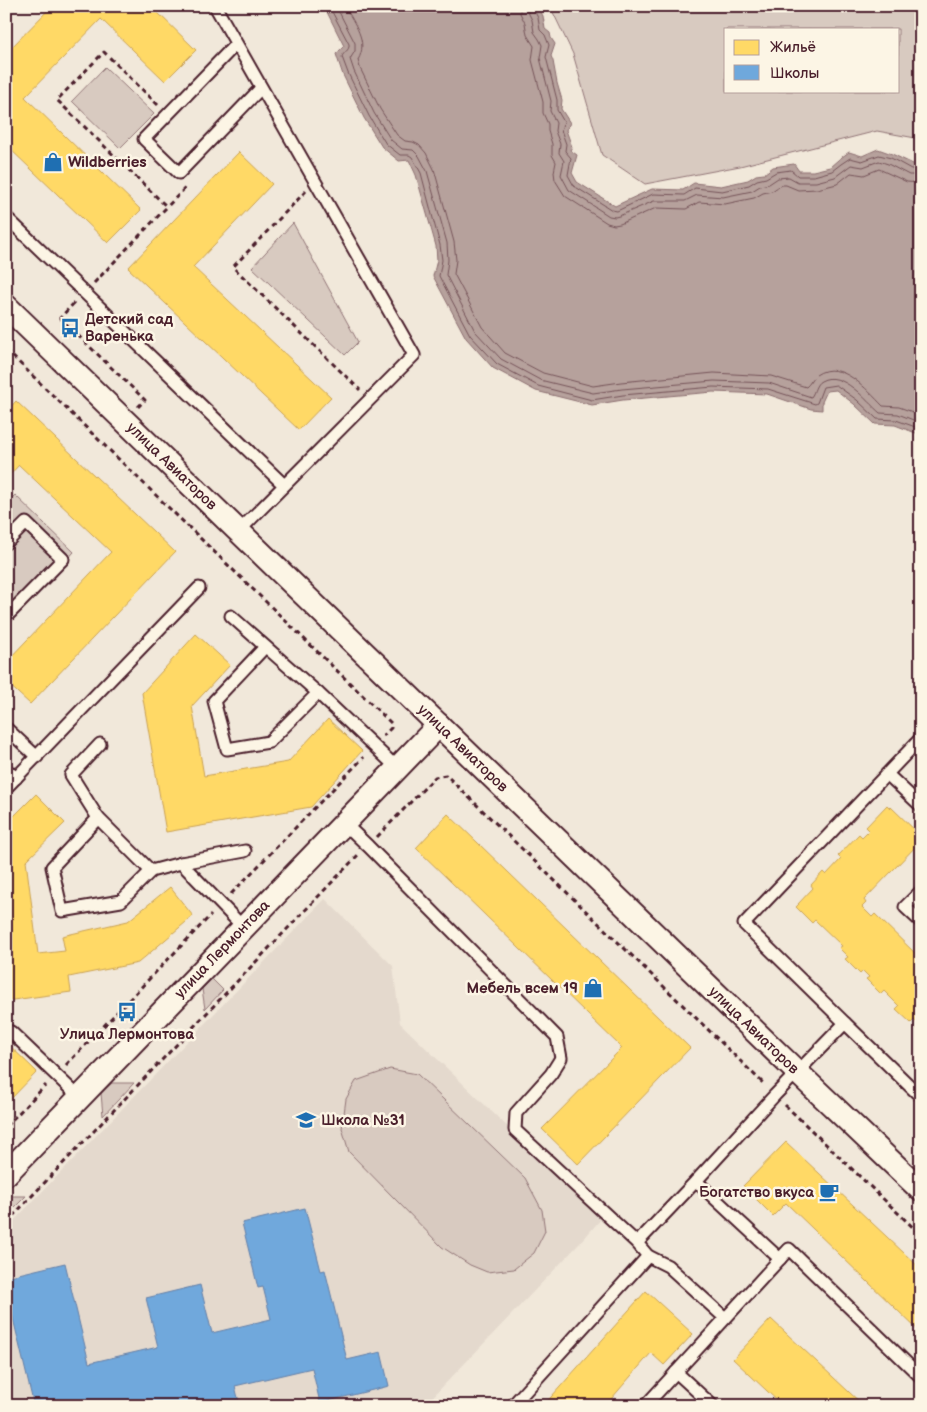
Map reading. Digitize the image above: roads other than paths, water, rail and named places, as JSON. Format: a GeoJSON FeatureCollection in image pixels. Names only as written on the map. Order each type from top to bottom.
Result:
{"type":"FeatureCollection","features":[{"type":"Feature","properties":{"kind":"street","name":"улица Авиаторов"},"geometry":{"type":"LineString","coordinates":[[6,306],[921,1190]]}},
{"type":"Feature","properties":{"kind":"street","name":"улица Лермонтова"},"geometry":{"type":"LineString","coordinates":[[6,1174],[439,725]]}},
{"type":"Feature","properties":{"kind":"lane"},"geometry":{"type":"LineString","coordinates":[[215,6],[414,355],[239,531]]}},
{"type":"Feature","properties":{"kind":"lane"},"geometry":{"type":"LineString","coordinates":[[236,44],[144,139],[179,173],[262,88]]}},
{"type":"Feature","properties":{"kind":"lane"},"geometry":{"type":"LineString","coordinates":[[6,217],[284,485]]}},
{"type":"Feature","properties":{"kind":"lane"},"geometry":{"type":"LineString","coordinates":[[6,543],[26,523],[63,559],[6,617]]}},
{"type":"Feature","properties":{"kind":"lane"},"geometry":{"type":"LineString","coordinates":[[6,788],[199,588]]}},
{"type":"Feature","properties":{"kind":"lane"},"geometry":{"type":"LineString","coordinates":[[231,616],[318,693],[396,768]]}},
{"type":"Feature","properties":{"kind":"lane"},"geometry":{"type":"LineString","coordinates":[[265,647],[214,701],[227,749],[270,742],[318,693]]}},
{"type":"Feature","properties":{"kind":"lane"},"geometry":{"type":"LineString","coordinates":[[6,728],[37,757]]}},
{"type":"Feature","properties":{"kind":"lane"},"geometry":{"type":"LineString","coordinates":[[921,738],[744,924],[917,1093],[921,1089]]}},
{"type":"Feature","properties":{"kind":"lane"},"geometry":{"type":"LineString","coordinates":[[100,744],[70,775],[98,818],[151,871]]}},
{"type":"Feature","properties":{"kind":"lane"},"geometry":{"type":"LineString","coordinates":[[6,769],[16,778]]}},
{"type":"Feature","properties":{"kind":"lane"},"geometry":{"type":"LineString","coordinates":[[887,774],[921,806]]}},
{"type":"Feature","properties":{"kind":"lane"},"geometry":{"type":"LineString","coordinates":[[98,818],[52,866],[62,911],[121,901],[151,871],[181,863],[245,851]]}},
{"type":"Feature","properties":{"kind":"lane"},"geometry":{"type":"LineString","coordinates":[[344,823],[557,1037],[561,1058],[551,1074],[516,1112],[515,1130],[637,1243],[648,1256],[668,1266],[725,1318]]}},
{"type":"Feature","properties":{"kind":"lane"},"geometry":{"type":"LineString","coordinates":[[181,863],[243,927]]}},
{"type":"Feature","properties":{"kind":"lane"},"geometry":{"type":"LineString","coordinates":[[921,891],[905,907],[921,922]]}},
{"type":"Feature","properties":{"kind":"lane"},"geometry":{"type":"LineString","coordinates":[[637,1243],[774,1095],[845,1023]]}},
{"type":"Feature","properties":{"kind":"lane"},"geometry":{"type":"LineString","coordinates":[[6,1030],[11,1032],[79,1097]]}},
{"type":"Feature","properties":{"kind":"lane"},"geometry":{"type":"LineString","coordinates":[[696,1181],[780,1259]]}},
{"type":"Feature","properties":{"kind":"lane"},"geometry":{"type":"LineString","coordinates":[[645,1406],[789,1249],[921,1377]]}},
{"type":"Feature","properties":{"kind":"lane"},"geometry":{"type":"LineString","coordinates":[[512,1406],[648,1256]]}},
{"type":"Feature","properties":{"kind":"lane"},"geometry":{"type":"LineString","coordinates":[[676,1372],[713,1406]]}},
{"type":"Feature","properties":{"kind":"water"},"geometry":{"type":"Polygon","coordinates":[[[324,6],[538,6],[543,16],[545,29],[550,33],[555,44],[551,56],[562,100],[561,109],[570,123],[566,130],[572,147],[570,150],[577,155],[572,173],[577,182],[615,206],[652,189],[683,190],[694,183],[721,186],[748,180],[756,175],[764,174],[773,167],[794,164],[799,171],[813,171],[830,167],[849,152],[862,156],[878,149],[913,164],[921,164],[921,435],[895,425],[875,424],[836,390],[827,391],[822,402],[822,410],[811,409],[767,394],[713,392],[623,400],[592,405],[536,391],[493,368],[466,338],[433,276],[437,260],[436,246],[416,175],[409,160],[399,161],[382,147],[364,118],[343,75],[336,54],[344,46],[324,6]]]}},
{"type":"Feature","properties":{"kind":"place","name":"Wildberries"},"geometry":{"type":"Point","coordinates":[53,162]}},
{"type":"Feature","properties":{"kind":"place","name":"Детский сад Варенька"},"geometry":{"type":"Point","coordinates":[70,328]}},
{"type":"Feature","properties":{"kind":"place","name":"Мебель всем 19"},"geometry":{"type":"Point","coordinates":[593,988]}},
{"type":"Feature","properties":{"kind":"place","name":"Улица Лермонтова"},"geometry":{"type":"Point","coordinates":[127,1012]}},
{"type":"Feature","properties":{"kind":"place","name":"Школа №31"},"geometry":{"type":"Point","coordinates":[306,1120]}},
{"type":"Feature","properties":{"kind":"place","name":"Богатство вкуса"},"geometry":{"type":"Point","coordinates":[829,1192]}}]}
